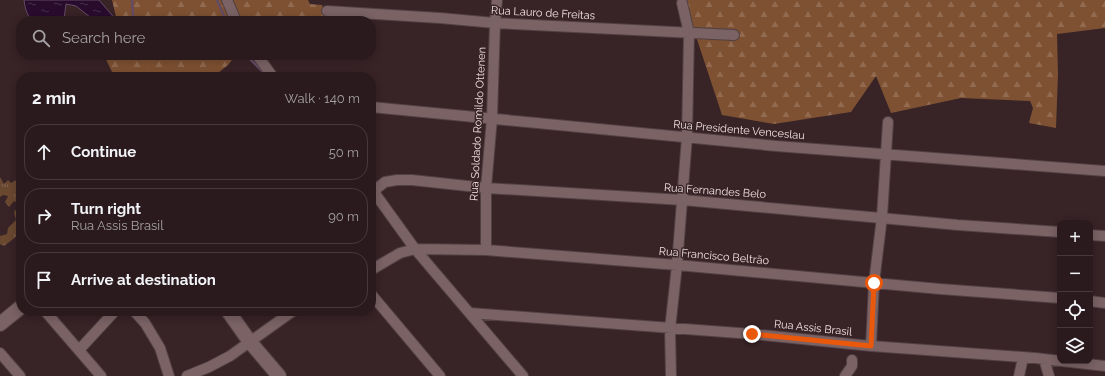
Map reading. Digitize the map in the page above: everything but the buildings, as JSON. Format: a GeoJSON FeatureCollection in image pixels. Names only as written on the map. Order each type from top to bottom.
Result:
{"type":"FeatureCollection","features":[{"type":"Feature","properties":{"kind":"main road"},"geometry":{"type":"LineString","coordinates":[[0,324],[16,311]]}},
{"type":"Feature","properties":{"kind":"main road"},"geometry":{"type":"LineString","coordinates":[[232,316],[250,342],[279,376]]}},
{"type":"Feature","properties":{"kind":"street"},"geometry":{"type":"LineString","coordinates":[[227,0],[234,16]]}},
{"type":"Feature","properties":{"kind":"street","name":"Rua Soldado Romildo Ottenen"},"geometry":{"type":"LineString","coordinates":[[486,250],[486,188],[492,118],[497,0]]}},
{"type":"Feature","properties":{"kind":"street"},"geometry":{"type":"LineString","coordinates":[[671,376],[670,328],[683,200],[687,137],[689,32],[682,3]]}},
{"type":"Feature","properties":{"kind":"street","name":"Rua Lauro de Freitas"},"geometry":{"type":"LineString","coordinates":[[327,11],[495,23],[734,35]]}},
{"type":"Feature","properties":{"kind":"street"},"geometry":{"type":"LineString","coordinates":[[261,60],[269,72]]}},
{"type":"Feature","properties":{"kind":"street","name":"Rua Presidente Venceslau"},"geometry":{"type":"LineString","coordinates":[[376,107],[776,146],[886,153],[1105,171]]}},
{"type":"Feature","properties":{"kind":"street"},"geometry":{"type":"LineString","coordinates":[[871,346],[874,283],[882,217],[888,122]]}},
{"type":"Feature","properties":{"kind":"street","name":"Rua Fernandes Belo"},"geometry":{"type":"LineString","coordinates":[[376,188],[385,182],[412,180],[486,188],[683,200],[958,225],[1057,232]]}},
{"type":"Feature","properties":{"kind":"street"},"geometry":{"type":"LineString","coordinates":[[376,195],[415,249],[522,376]]}},
{"type":"Feature","properties":{"kind":"street"},"geometry":{"type":"LineString","coordinates":[[1093,235],[1105,236]]}},
{"type":"Feature","properties":{"kind":"street","name":"Rua Francisco Beltrão"},"geometry":{"type":"LineString","coordinates":[[376,267],[400,253],[415,249],[486,250],[1057,298]]}},
{"type":"Feature","properties":{"kind":"street"},"geometry":{"type":"LineString","coordinates":[[376,300],[440,376]]}},
{"type":"Feature","properties":{"kind":"street"},"geometry":{"type":"LineString","coordinates":[[1093,301],[1105,303]]}},
{"type":"Feature","properties":{"kind":"street","name":"Rua Assis Brasil"},"geometry":{"type":"LineString","coordinates":[[470,313],[752,334],[871,346],[1044,359],[1105,366]]}},
{"type":"Feature","properties":{"kind":"street"},"geometry":{"type":"LineString","coordinates":[[49,316],[101,376]]}},
{"type":"Feature","properties":{"kind":"street"},"geometry":{"type":"LineString","coordinates":[[79,350],[110,316]]}},
{"type":"Feature","properties":{"kind":"street"},"geometry":{"type":"LineString","coordinates":[[139,316],[145,323],[160,348],[169,376]]}},
{"type":"Feature","properties":{"kind":"street"},"geometry":{"type":"LineString","coordinates":[[187,376],[209,368],[230,356],[284,316]]}},
{"type":"Feature","properties":{"kind":"street"},"geometry":{"type":"LineString","coordinates":[[0,353],[20,376]]}},
{"type":"Feature","properties":{"kind":"street"},"geometry":{"type":"LineString","coordinates":[[1019,376],[1023,358]]}},
{"type":"Feature","properties":{"kind":"street"},"geometry":{"type":"LineString","coordinates":[[1044,359],[1049,376]]}},
{"type":"Feature","properties":{"kind":"street"},"geometry":{"type":"LineString","coordinates":[[845,376],[852,366],[852,360]]}},
{"type":"Feature","properties":{"kind":"green space"},"geometry":{"type":"Polygon","coordinates":[[[112,0],[308,0],[310,4],[322,5],[325,16],[285,16],[116,16],[112,0]]]}},
{"type":"Feature","properties":{"kind":"green space"},"geometry":{"type":"Polygon","coordinates":[[[684,0],[1105,0],[1105,28],[1057,34],[1058,74],[1056,128],[1029,123],[1033,108],[1030,101],[961,98],[891,113],[876,76],[851,112],[774,124],[722,115],[684,0]]]}},
{"type":"Feature","properties":{"kind":"green space"},"geometry":{"type":"Polygon","coordinates":[[[106,60],[232,60],[219,72],[112,72],[106,60]]]}},
{"type":"Feature","properties":{"kind":"green space"},"geometry":{"type":"Polygon","coordinates":[[[0,177],[4,184],[8,180],[11,183],[16,180],[16,202],[14,201],[9,207],[5,202],[8,196],[3,195],[0,197],[0,177]]]}},
{"type":"Feature","properties":{"kind":"green space"},"geometry":{"type":"Polygon","coordinates":[[[16,210],[16,220],[14,212],[16,210]]]}},
{"type":"Feature","properties":{"kind":"green space"},"geometry":{"type":"Polygon","coordinates":[[[16,220],[16,237],[4,246],[0,244],[0,236],[7,234],[8,228],[16,220]]]}},
{"type":"Feature","properties":{"kind":"water"},"geometry":{"type":"Polygon","coordinates":[[[24,0],[99,0],[113,16],[89,16],[76,6],[66,4],[64,16],[29,16],[24,0]]]}},
{"type":"Feature","properties":{"kind":"waterway"},"geometry":{"type":"LineString","coordinates":[[132,0],[133,16]]}},
{"type":"Feature","properties":{"kind":"waterway"},"geometry":{"type":"LineString","coordinates":[[217,0],[224,16]]}},
{"type":"Feature","properties":{"kind":"waterway"},"geometry":{"type":"LineString","coordinates":[[251,60],[263,72]]}},
{"type":"Feature","properties":{"kind":"route"},"geometry":{"type":"LineString","coordinates":[[752,334],[871,346],[874,283]]}}]}
